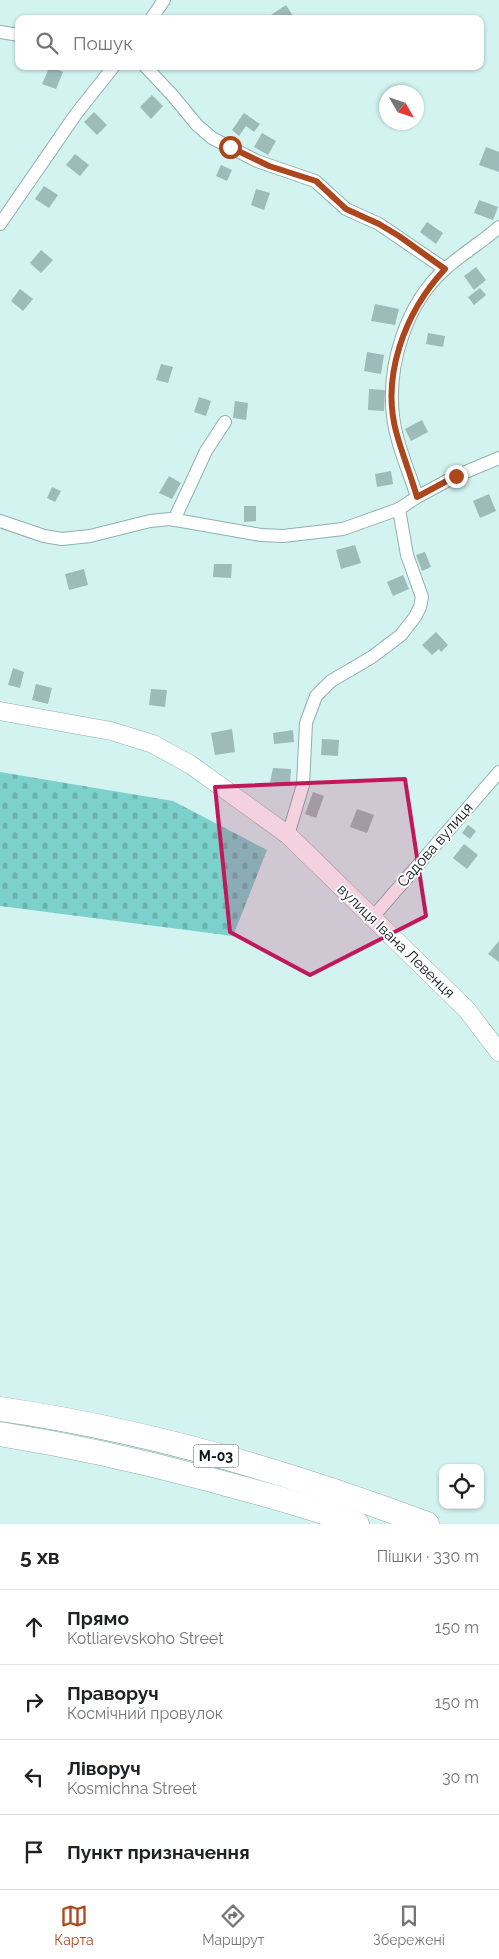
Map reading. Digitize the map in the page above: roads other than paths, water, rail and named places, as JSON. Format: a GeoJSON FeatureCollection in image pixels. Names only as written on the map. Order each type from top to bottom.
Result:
{"type":"FeatureCollection","features":[{"type":"Feature","properties":{"kind":"highway","name":"М-03"},"geometry":{"type":"LineString","coordinates":[[0,1409],[79,1422],[195,1450],[338,1492],[427,1524]]}},
{"type":"Feature","properties":{"kind":"highway","name":"М-03"},"geometry":{"type":"LineString","coordinates":[[0,1434],[90,1450],[165,1468],[295,1504],[357,1524]]}},
{"type":"Feature","properties":{"kind":"street"},"geometry":{"type":"LineString","coordinates":[[154,15],[164,0]]}},
{"type":"Feature","properties":{"kind":"street"},"geometry":{"type":"LineString","coordinates":[[0,32],[15,34]]}},
{"type":"Feature","properties":{"kind":"street"},"geometry":{"type":"LineString","coordinates":[[0,224],[76,114],[111,70]]}},
{"type":"Feature","properties":{"kind":"street"},"geometry":{"type":"LineString","coordinates":[[149,70],[174,96],[197,125],[212,138],[257,162],[316,181],[346,209],[379,224],[399,236],[445,269]]}},
{"type":"Feature","properties":{"kind":"street"},"geometry":{"type":"LineString","coordinates":[[417,497],[396,434],[393,416],[392,394],[396,364],[408,323],[430,285],[445,269],[499,227]]}},
{"type":"Feature","properties":{"kind":"street"},"geometry":{"type":"LineString","coordinates":[[174,520],[206,451],[225,422]]}},
{"type":"Feature","properties":{"kind":"street"},"geometry":{"type":"LineString","coordinates":[[0,521],[44,536],[62,539],[90,536],[150,521],[174,520],[261,535],[283,536],[343,529],[399,509],[456,476],[499,458]]}},
{"type":"Feature","properties":{"kind":"street"},"geometry":{"type":"LineString","coordinates":[[288,835],[303,785],[306,723],[316,696],[331,681],[372,657],[401,635],[416,617],[420,607],[422,597],[407,555],[399,509]]}},
{"type":"Feature","properties":{"kind":"street","name":"вулиця Івана Левенця"},"geometry":{"type":"LineString","coordinates":[[0,711],[111,732],[153,744],[190,765],[288,835],[466,1010],[499,1052]]}},
{"type":"Feature","properties":{"kind":"street","name":"Садова вулиця"},"geometry":{"type":"LineString","coordinates":[[372,918],[499,772]]}}]}
